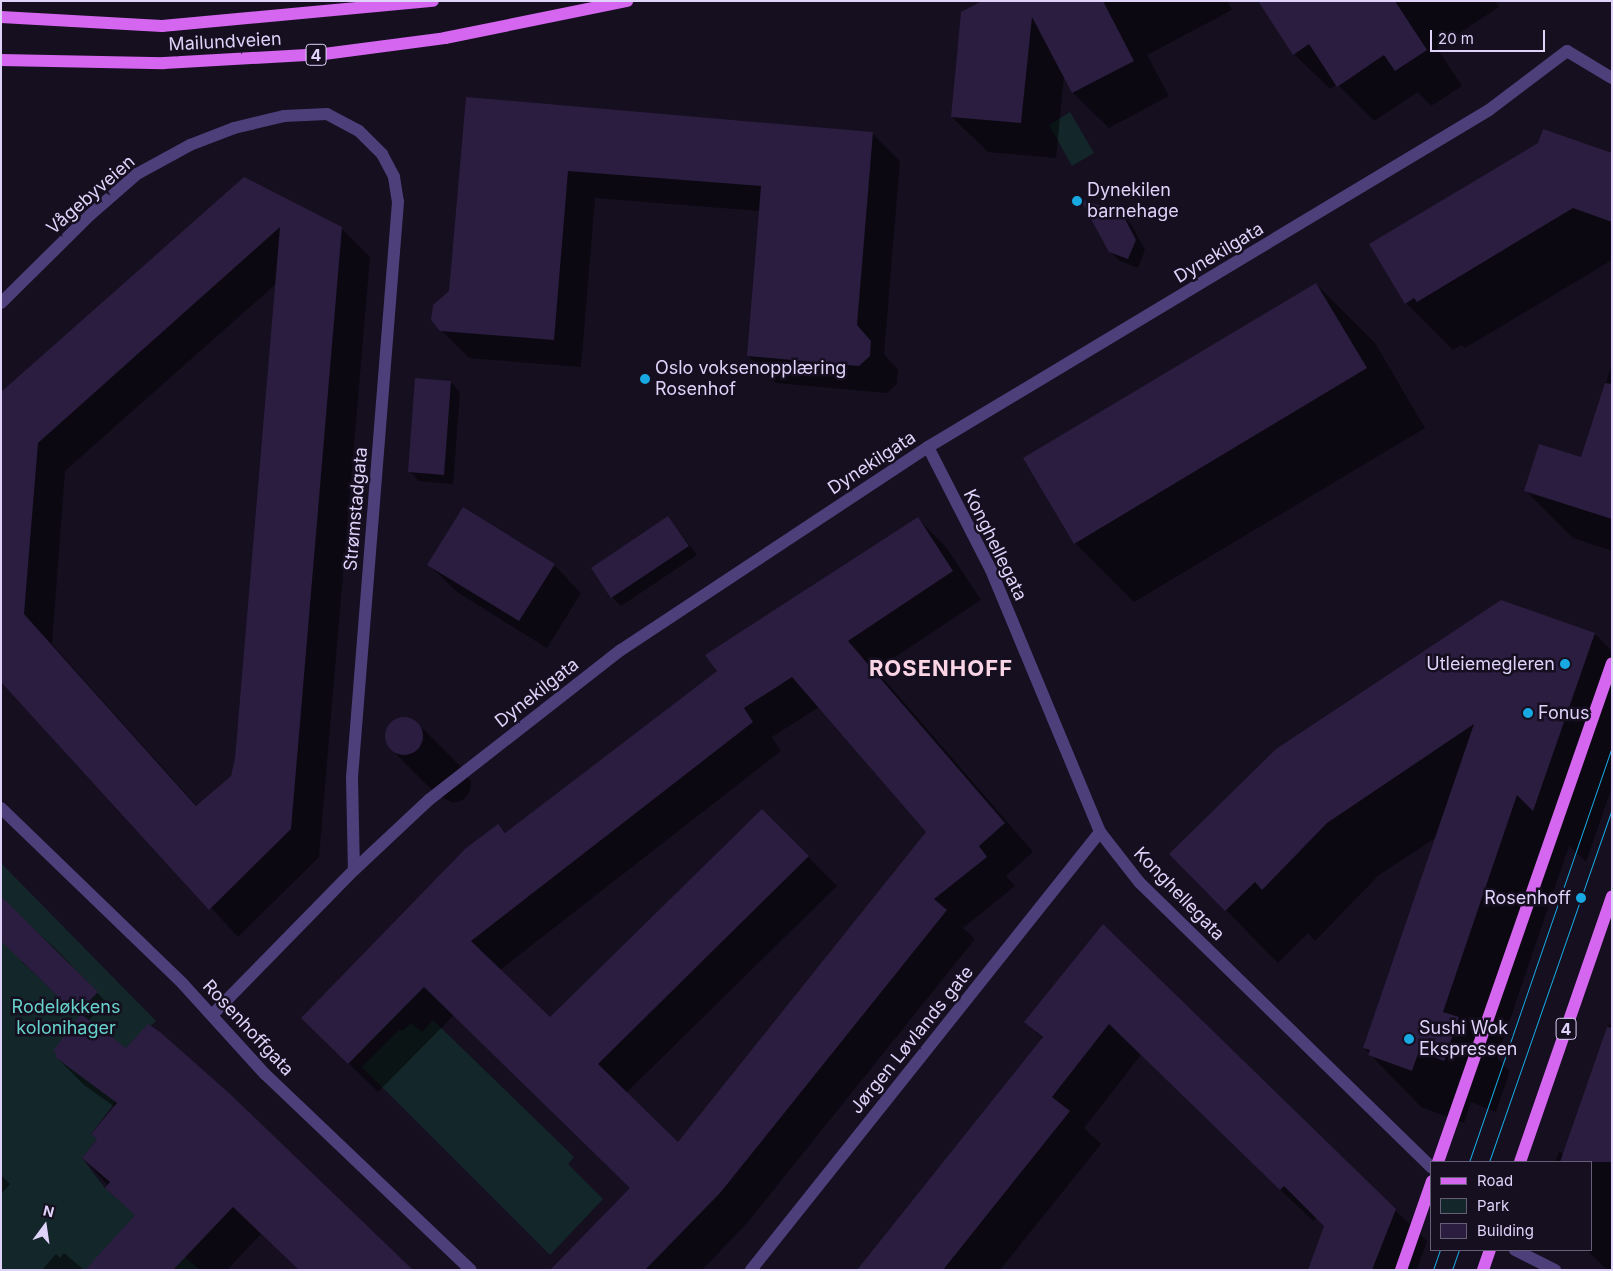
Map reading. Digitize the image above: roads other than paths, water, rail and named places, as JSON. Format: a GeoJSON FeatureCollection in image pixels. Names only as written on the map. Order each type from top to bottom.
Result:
{"type":"FeatureCollection","features":[{"type":"Feature","properties":{"kind":"main road","name":"Mailundveien"},"geometry":{"type":"LineString","coordinates":[[1,17],[162,26],[433,1]]}},
{"type":"Feature","properties":{"kind":"main road","name":"Mailundveien"},"geometry":{"type":"LineString","coordinates":[[1,60],[164,63],[324,54],[445,38],[627,1]]}},
{"type":"Feature","properties":{"kind":"main road"},"geometry":{"type":"LineString","coordinates":[[1438,1161],[1612,663]]}},
{"type":"Feature","properties":{"kind":"main road","name":"4"},"geometry":{"type":"LineString","coordinates":[[1520,1161],[1612,896]]}},
{"type":"Feature","properties":{"kind":"main road"},"geometry":{"type":"LineString","coordinates":[[1401,1270],[1430,1187]]}},
{"type":"Feature","properties":{"kind":"main road"},"geometry":{"type":"LineString","coordinates":[[1483,1270],[1490,1251]]}},
{"type":"Feature","properties":{"kind":"street","name":"Dynekilgata"},"geometry":{"type":"LineString","coordinates":[[213,1014],[354,870],[430,799],[621,650],[928,447],[1489,110],[1567,51],[1612,78]]}},
{"type":"Feature","properties":{"kind":"street","name":"Vågebyveien"},"geometry":{"type":"LineString","coordinates":[[1,303],[90,215],[137,174],[199,142],[234,128],[284,116],[327,114],[359,131],[382,154]]}},
{"type":"Feature","properties":{"kind":"street","name":"Strømstadgata"},"geometry":{"type":"LineString","coordinates":[[354,870],[352,777],[398,202],[394,177],[382,154]]}},
{"type":"Feature","properties":{"kind":"street","name":"Konghellegata"},"geometry":{"type":"LineString","coordinates":[[928,447],[991,570],[1100,832],[1139,882],[1430,1166]]}},
{"type":"Feature","properties":{"kind":"street","name":"Rosenhoffgata"},"geometry":{"type":"LineString","coordinates":[[1,808],[213,1014],[265,1074],[471,1270]]}},
{"type":"Feature","properties":{"kind":"street","name":"Jørgen Løvlands gate"},"geometry":{"type":"LineString","coordinates":[[751,1270],[1100,832]]}},
{"type":"Feature","properties":{"kind":"street"},"geometry":{"type":"LineString","coordinates":[[1517,1251],[1555,1270]]}},
{"type":"Feature","properties":{"kind":"tram line"},"geometry":{"type":"LineString","coordinates":[[1469,1161],[1612,747]]}},
{"type":"Feature","properties":{"kind":"tram line"},"geometry":{"type":"LineString","coordinates":[[1489,1161],[1612,808]]}},
{"type":"Feature","properties":{"kind":"tram line"},"geometry":{"type":"LineString","coordinates":[[1433,1270],[1440,1251]]}},
{"type":"Feature","properties":{"kind":"tram line"},"geometry":{"type":"LineString","coordinates":[[1452,1270],[1459,1251]]}},
{"type":"Feature","properties":{"kind":"place","name":"Dynekilen barnehage"},"geometry":{"type":"Point","coordinates":[1077,201]}},
{"type":"Feature","properties":{"kind":"place","name":"Oslo voksenopplæring Rosenhof"},"geometry":{"type":"Point","coordinates":[645,379]}},
{"type":"Feature","properties":{"kind":"place","name":"Utleiemegleren"},"geometry":{"type":"Point","coordinates":[1565,664]}},
{"type":"Feature","properties":{"kind":"place","name":"Fonus"},"geometry":{"type":"Point","coordinates":[1528,713]}},
{"type":"Feature","properties":{"kind":"place","name":"Rosenhoff"},"geometry":{"type":"Point","coordinates":[1581,898]}},
{"type":"Feature","properties":{"kind":"place","name":"Sushi Wok Ekspressen"},"geometry":{"type":"Point","coordinates":[1409,1039]}},
{"type":"Feature","properties":{"kind":"district","name":"ROSENHOFF"},"geometry":{"type":"Point","coordinates":[941,669]}},
{"type":"Feature","properties":{"kind":"park label","name":"Rodeløkkens kolonihager"},"geometry":{"type":"Point","coordinates":[66,1018]}}]}
